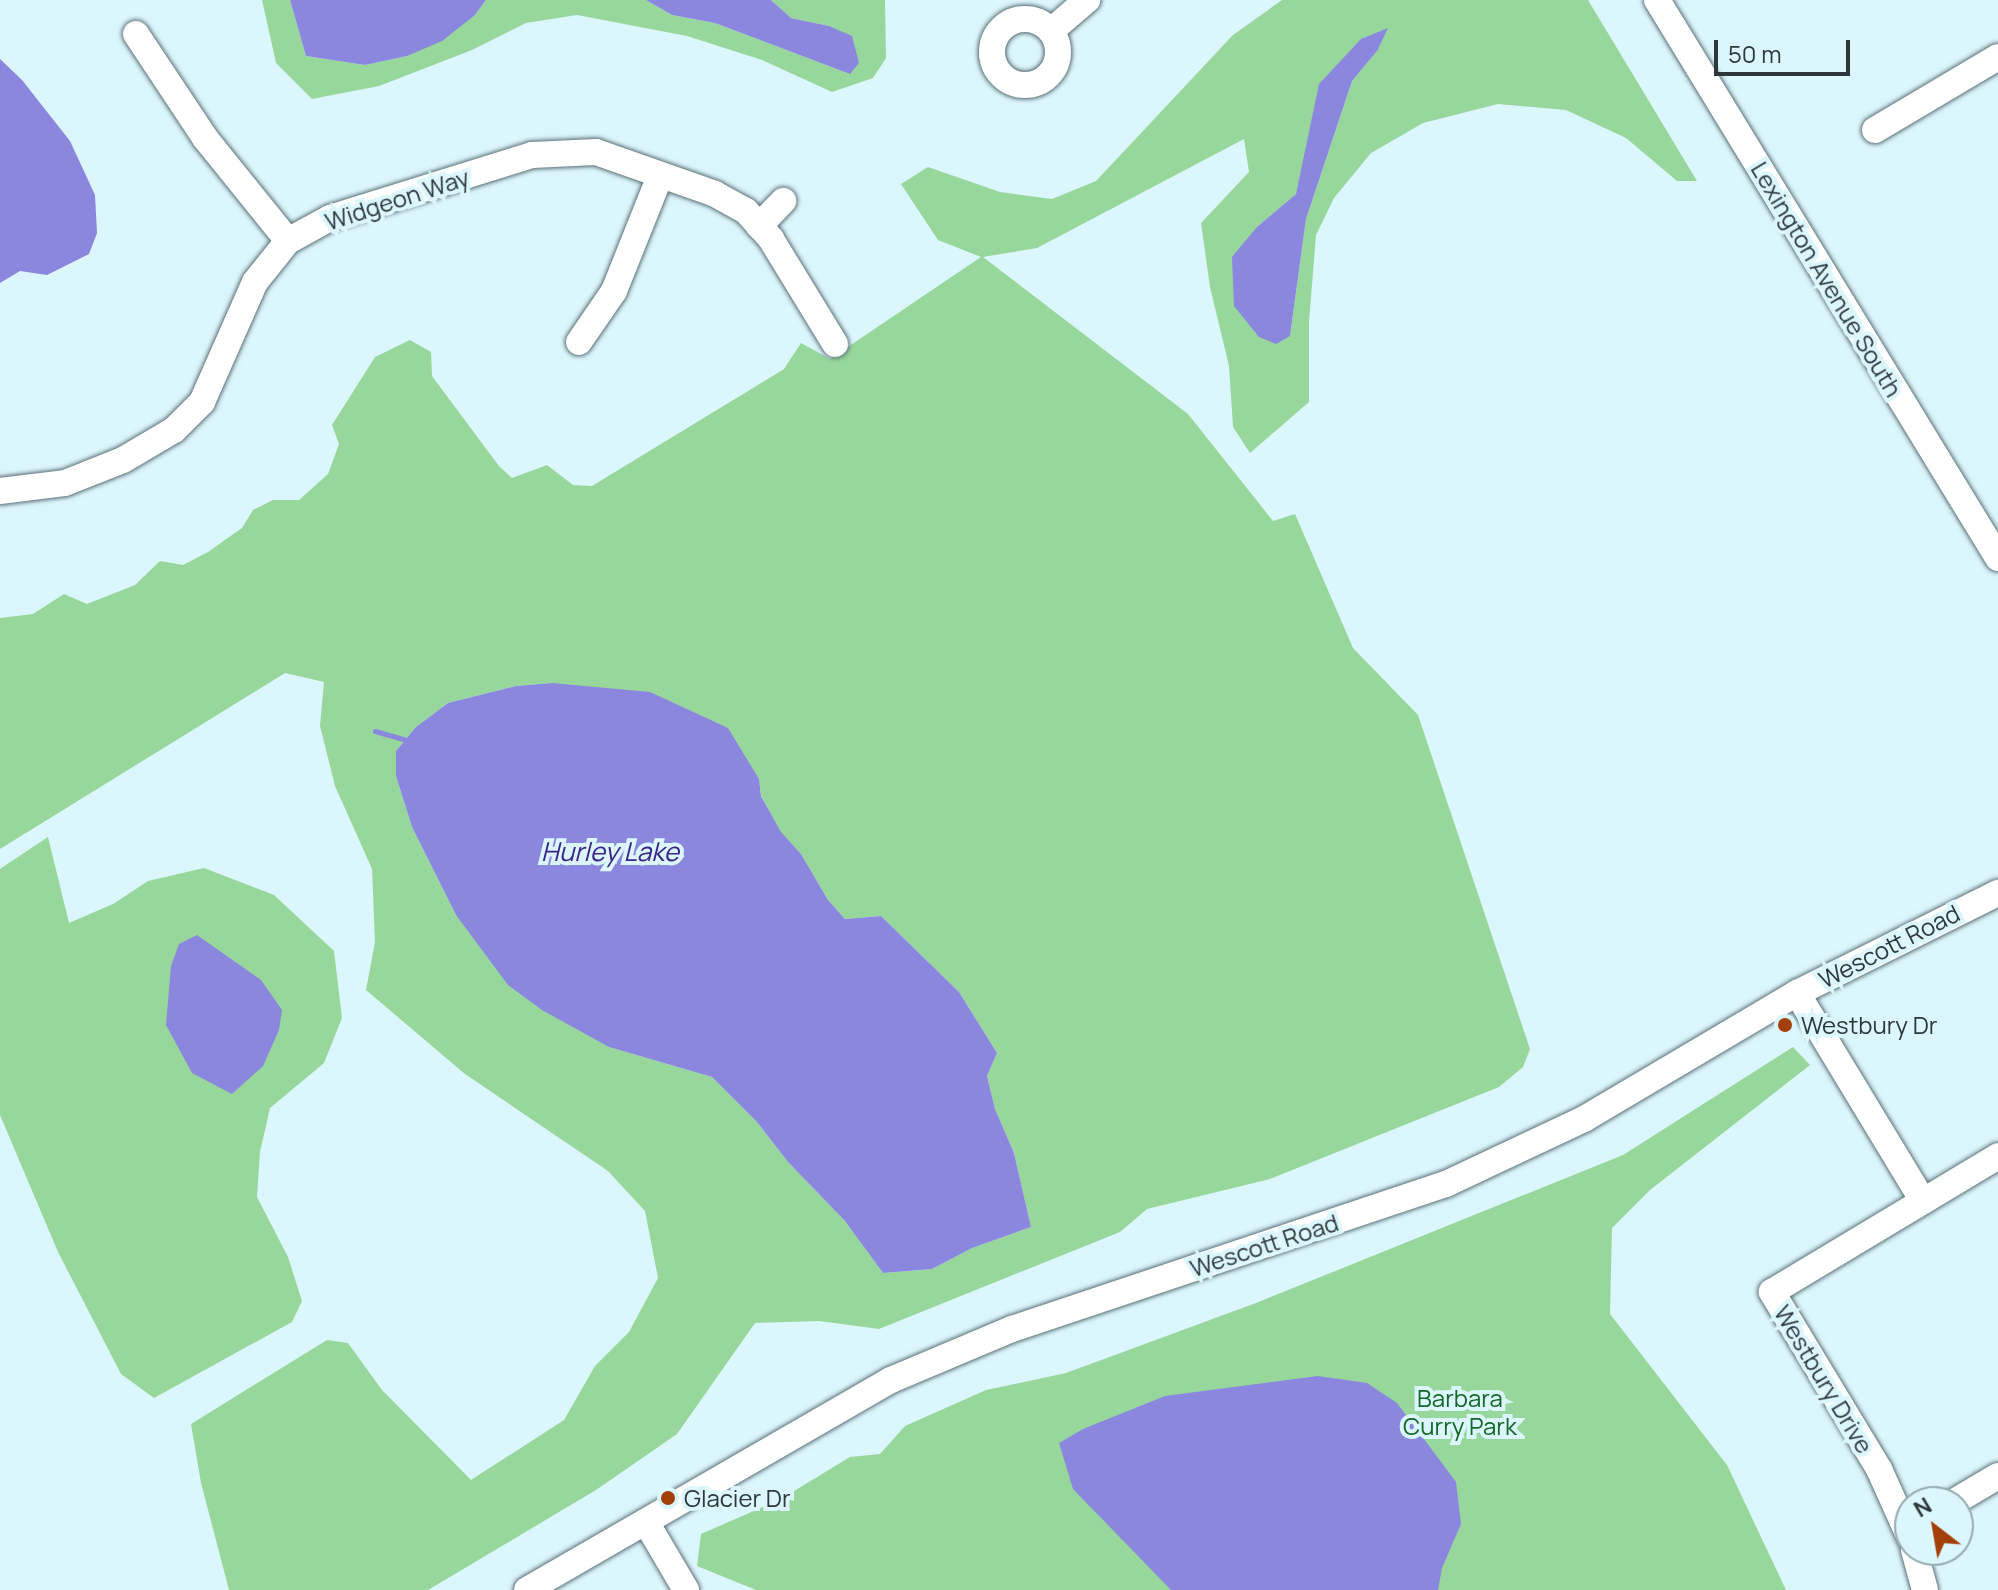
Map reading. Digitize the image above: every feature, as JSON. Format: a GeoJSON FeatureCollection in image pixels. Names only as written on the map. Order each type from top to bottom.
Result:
{"type":"FeatureCollection","features":[{"type":"Feature","properties":{"kind":"street"},"geometry":{"type":"LineString","coordinates":[[1051,31],[1087,0]]}},
{"type":"Feature","properties":{"kind":"street","name":"Lexington Avenue South"},"geometry":{"type":"LineString","coordinates":[[1657,0],[1998,558]]}},
{"type":"Feature","properties":{"kind":"street"},"geometry":{"type":"LineString","coordinates":[[136,34],[205,138],[288,241]]}},
{"type":"Feature","properties":{"kind":"street"},"geometry":{"type":"LineString","coordinates":[[1875,130],[1998,57]]}},
{"type":"Feature","properties":{"kind":"street","name":"Widgeon Way"},"geometry":{"type":"LineString","coordinates":[[0,491],[65,483],[123,460],[174,430],[202,402],[255,282],[288,241],[330,218],[532,155],[596,152],[715,194],[746,211],[771,239],[835,344]]}},
{"type":"Feature","properties":{"kind":"street"},"geometry":{"type":"LineString","coordinates":[[579,342],[614,291],[660,176]]}},
{"type":"Feature","properties":{"kind":"street"},"geometry":{"type":"LineString","coordinates":[[759,226],[783,201]]}},
{"type":"Feature","properties":{"kind":"street","name":"Wescott Road"},"geometry":{"type":"LineString","coordinates":[[527,1590],[891,1380],[1012,1329],[1446,1184],[1584,1119],[1797,993],[1998,893]]}},
{"type":"Feature","properties":{"kind":"street"},"geometry":{"type":"LineString","coordinates":[[1797,993],[1923,1201],[1998,1156]]}},
{"type":"Feature","properties":{"kind":"street","name":"Westbury Drive"},"geometry":{"type":"LineString","coordinates":[[1894,1502],[1879,1469],[1772,1292],[1923,1201]]}},
{"type":"Feature","properties":{"kind":"street"},"geometry":{"type":"LineString","coordinates":[[1974,1490],[1998,1476]]}},
{"type":"Feature","properties":{"kind":"street"},"geometry":{"type":"LineString","coordinates":[[646,1522],[686,1590]]}},
{"type":"Feature","properties":{"kind":"street","name":"Westbury Drive"},"geometry":{"type":"LineString","coordinates":[[1918,1566],[1925,1590]]}},
{"type":"Feature","properties":{"kind":"green space"},"geometry":{"type":"Polygon","coordinates":[[[262,0],[290,0],[306,56],[365,65],[407,56],[475,15],[486,0],[646,0],[672,15],[715,23],[850,74],[829,26],[791,18],[771,0],[885,0],[886,58],[873,78],[832,92],[762,60],[687,36],[577,15],[526,23],[472,50],[379,86],[312,99],[276,63],[262,0]]]}},
{"type":"Feature","properties":{"kind":"green space"},"geometry":{"type":"Polygon","coordinates":[[[1282,0],[1588,0],[1697,181],[1677,181],[1626,138],[1566,110],[1498,104],[1423,123],[1371,153],[1334,198],[1316,235],[1309,322],[1309,402],[1250,453],[1233,427],[1229,366],[1210,287],[1201,223],[1249,172],[1244,139],[1037,248],[983,257],[1188,414],[1273,521],[1295,514],[1353,648],[1418,715],[1530,1049],[1523,1067],[1499,1087],[1270,1179],[1147,1209],[1120,1232],[879,1329],[819,1321],[755,1323],[677,1434],[596,1490],[428,1590],[229,1590],[201,1483],[191,1424],[327,1340],[348,1343],[382,1390],[471,1480],[564,1420],[595,1366],[629,1332],[658,1278],[645,1211],[608,1171],[465,1074],[366,990],[375,942],[372,869],[335,786],[320,726],[324,682],[285,673],[0,849],[0,618],[33,614],[64,594],[87,604],[135,585],[160,561],[183,565],[208,552],[242,528],[253,510],[273,500],[299,500],[328,474],[339,444],[332,425],[375,357],[410,340],[431,352],[432,376],[499,466],[512,478],[547,465],[573,485],[592,486],[784,369],[801,343],[830,359],[981,257],[938,240],[901,184],[928,167],[1000,192],[1052,199],[1096,181],[1233,35],[1282,0]],[[1361,39],[1308,149],[1296,194],[1257,227],[1290,336],[1306,219],[1352,81],[1377,51],[1361,39]],[[552,683],[516,686],[448,703],[416,727],[396,751],[396,776],[412,827],[456,915],[609,1047],[712,1077],[757,1122],[788,1162],[845,1221],[883,1273],[932,1269],[972,1248],[1031,1227],[1014,1153],[995,1109],[987,1076],[997,1053],[959,992],[881,916],[845,919],[828,900],[801,854],[781,833],[761,795],[759,779],[552,683]]]}},
{"type":"Feature","properties":{"kind":"green space"},"geometry":{"type":"Polygon","coordinates":[[[48,837],[69,923],[113,904],[148,881],[204,868],[274,895],[334,951],[342,1018],[324,1063],[270,1108],[260,1152],[257,1197],[288,1257],[302,1301],[292,1322],[154,1398],[121,1374],[58,1252],[0,1115],[0,869],[48,837]]]}},
{"type":"Feature","properties":{"kind":"green space","name":"Barbara Curry Park"},"geometry":{"type":"Polygon","coordinates":[[[1793,1047],[1810,1065],[1650,1190],[1612,1228],[1610,1314],[1727,1465],[1786,1590],[756,1590],[697,1566],[701,1534],[781,1499],[850,1457],[880,1454],[905,1426],[986,1390],[1066,1373],[1256,1303],[1623,1155],[1793,1047]]]}},
{"type":"Feature","properties":{"kind":"water"},"geometry":{"type":"Polygon","coordinates":[[[290,0],[486,0],[475,15],[442,41],[407,56],[365,65],[306,56],[290,0]]]}},
{"type":"Feature","properties":{"kind":"water"},"geometry":{"type":"Polygon","coordinates":[[[646,0],[771,0],[791,18],[829,26],[852,36],[859,63],[850,74],[715,23],[672,15],[646,0]]]}},
{"type":"Feature","properties":{"kind":"water"},"geometry":{"type":"Polygon","coordinates":[[[1388,28],[1377,51],[1352,81],[1306,219],[1290,336],[1276,344],[1259,337],[1234,306],[1232,257],[1257,227],[1296,194],[1319,84],[1361,39],[1388,28]]]}},
{"type":"Feature","properties":{"kind":"water"},"geometry":{"type":"Polygon","coordinates":[[[0,59],[22,80],[70,141],[95,195],[97,233],[89,254],[47,275],[20,271],[0,283],[0,59]]]}},
{"type":"Feature","properties":{"kind":"water","name":"Hurley Lake"},"geometry":{"type":"Polygon","coordinates":[[[552,683],[650,692],[728,728],[759,779],[761,796],[781,832],[801,854],[828,900],[845,919],[881,916],[959,992],[997,1053],[987,1076],[995,1109],[1014,1153],[1031,1227],[972,1248],[932,1269],[883,1273],[845,1221],[788,1162],[757,1122],[712,1077],[609,1047],[542,1010],[508,985],[456,915],[412,827],[396,776],[396,751],[416,727],[448,703],[516,686],[552,683]]]}},
{"type":"Feature","properties":{"kind":"water"},"geometry":{"type":"Polygon","coordinates":[[[197,935],[261,980],[282,1010],[279,1030],[263,1066],[232,1094],[192,1073],[166,1025],[171,966],[179,944],[197,935]]]}},
{"type":"Feature","properties":{"kind":"water"},"geometry":{"type":"Polygon","coordinates":[[[1318,1376],[1367,1383],[1397,1403],[1456,1482],[1461,1524],[1442,1568],[1438,1590],[1171,1590],[1073,1489],[1059,1443],[1083,1429],[1165,1396],[1318,1376]]]}},
{"type":"Feature","properties":{"kind":"waterway"},"geometry":{"type":"LineString","coordinates":[[375,731],[409,741]]}},
{"type":"Feature","properties":{"kind":"place","name":"Westbury Dr"},"geometry":{"type":"Point","coordinates":[1785,1025]}},
{"type":"Feature","properties":{"kind":"place","name":"Glacier Dr"},"geometry":{"type":"Point","coordinates":[668,1498]}}]}
